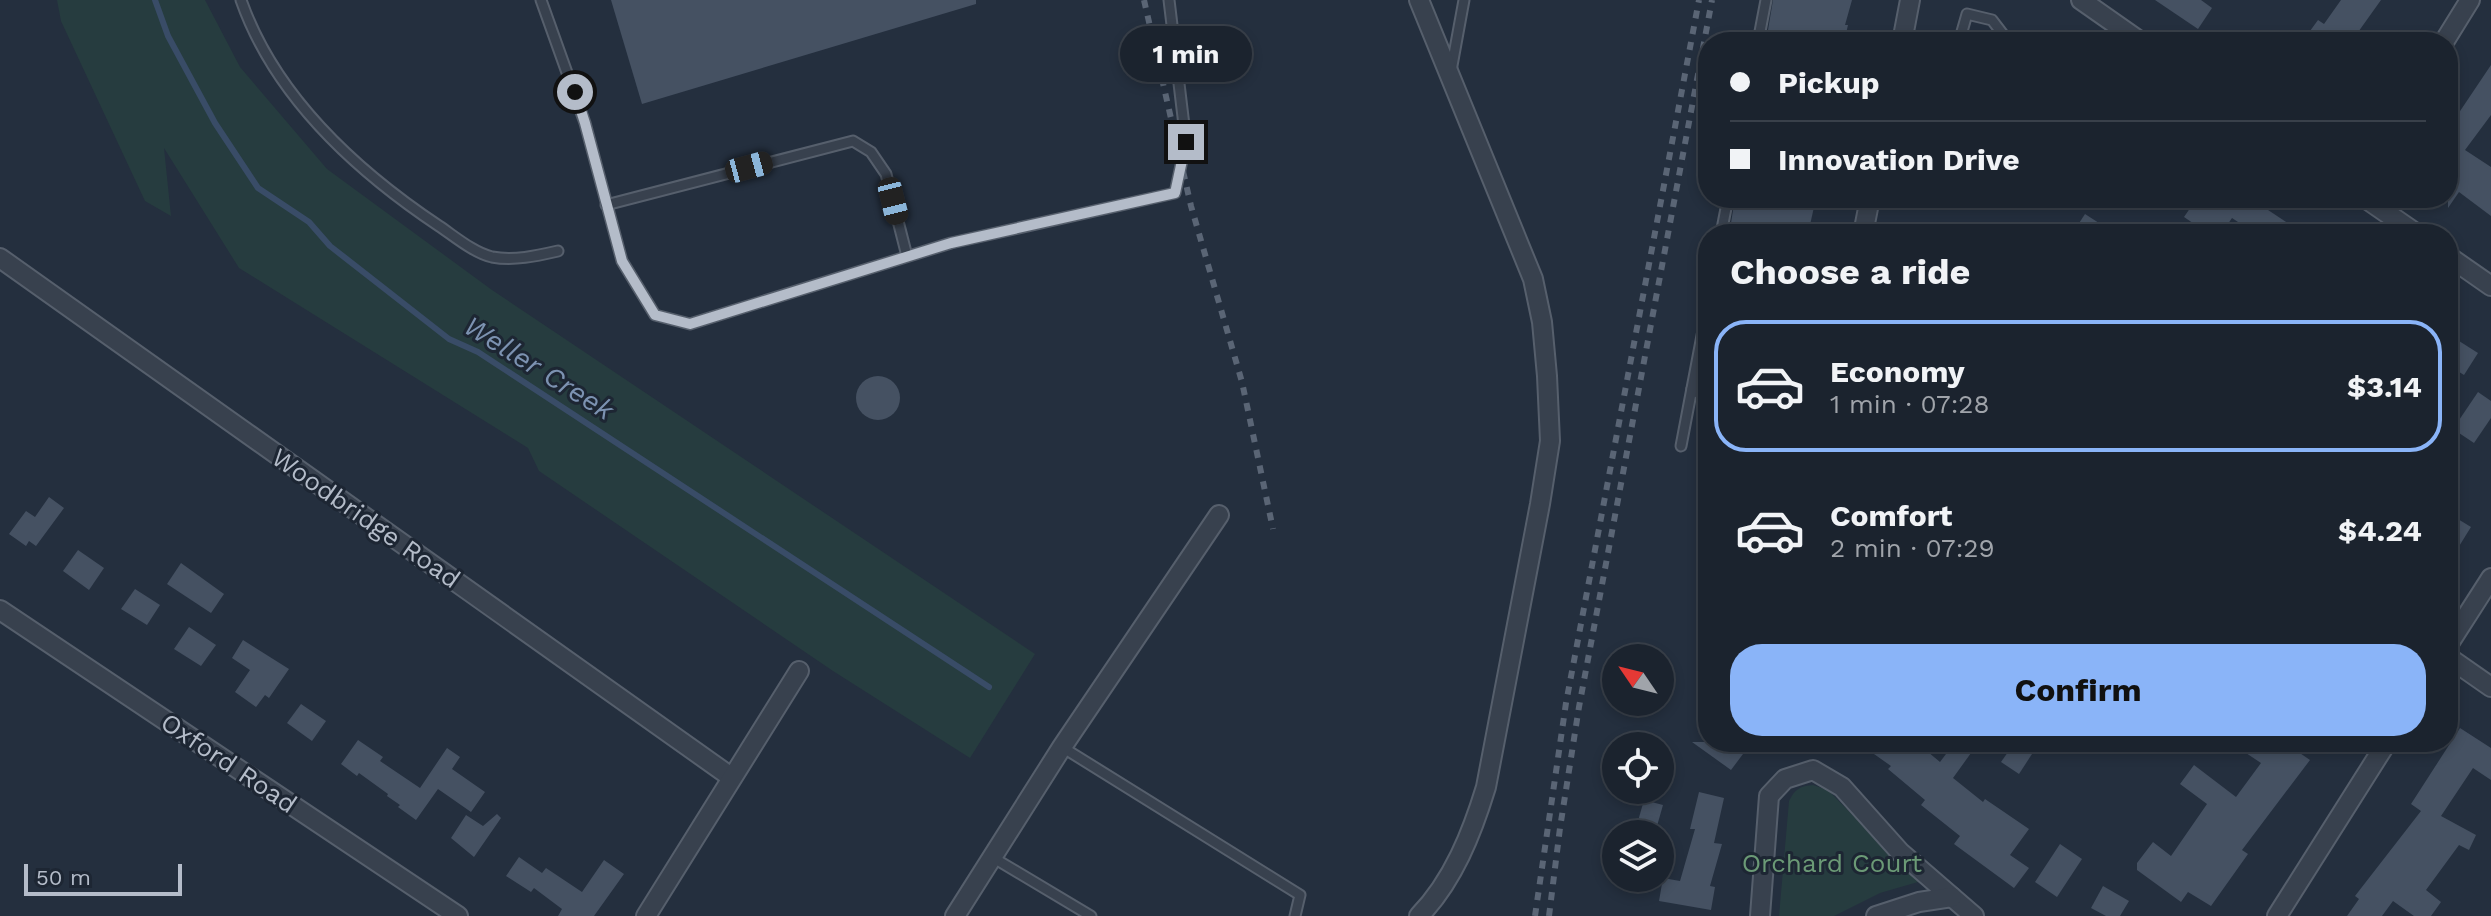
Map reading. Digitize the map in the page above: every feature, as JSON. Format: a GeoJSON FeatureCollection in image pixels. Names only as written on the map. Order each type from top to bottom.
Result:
{"type":"FeatureCollection","features":[{"type":"Feature","properties":{"kind":"street"},"geometry":{"type":"LineString","coordinates":[[1419,0],[1533,279],[1542,322],[1550,441],[1486,787],[1477,818],[1461,852],[1444,884],[1419,916]]}},
{"type":"Feature","properties":{"kind":"street"},"geometry":{"type":"LineString","coordinates":[[1904,32],[1910,0]]}},
{"type":"Feature","properties":{"kind":"street"},"geometry":{"type":"LineString","coordinates":[[2081,0],[2127,32]]}},
{"type":"Feature","properties":{"kind":"street"},"geometry":{"type":"LineString","coordinates":[[2450,32],[2470,0]]}},
{"type":"Feature","properties":{"kind":"street"},"geometry":{"type":"LineString","coordinates":[[2379,208],[2403,224]]}},
{"type":"Feature","properties":{"kind":"street","name":"Woodbridge Road"},"geometry":{"type":"LineString","coordinates":[[0,258],[731,777]]}},
{"type":"Feature","properties":{"kind":"street"},"geometry":{"type":"LineString","coordinates":[[2458,263],[2491,286]]}},
{"type":"Feature","properties":{"kind":"street"},"geometry":{"type":"LineString","coordinates":[[955,916],[1062,747],[1219,515]]}},
{"type":"Feature","properties":{"kind":"street"},"geometry":{"type":"LineString","coordinates":[[2458,629],[2491,578]]}},
{"type":"Feature","properties":{"kind":"street","name":"Oxford Road"},"geometry":{"type":"LineString","coordinates":[[0,610],[458,916]]}},
{"type":"Feature","properties":{"kind":"street"},"geometry":{"type":"LineString","coordinates":[[2458,664],[2491,687]]}},
{"type":"Feature","properties":{"kind":"street"},"geometry":{"type":"LineString","coordinates":[[646,916],[799,671]]}},
{"type":"Feature","properties":{"kind":"street"},"geometry":{"type":"LineString","coordinates":[[2277,916],[2381,752]]}},
{"type":"Feature","properties":{"kind":"street"},"geometry":{"type":"LineString","coordinates":[[1760,916],[1769,796],[1785,779],[1813,770],[1842,787],[1900,852],[1974,916]]}},
{"type":"Feature","properties":{"kind":"street"},"geometry":{"type":"LineString","coordinates":[[1876,916],[1919,902],[1952,897]]}},
{"type":"Feature","properties":{"kind":"lane"},"geometry":{"type":"LineString","coordinates":[[241,0],[249,23],[280,79],[323,133],[406,204],[489,257],[527,258],[558,251]]}},
{"type":"Feature","properties":{"kind":"lane"},"geometry":{"type":"LineString","coordinates":[[541,0],[585,123],[622,261],[655,315],[690,324],[951,243],[1175,193],[1186,142],[1169,0]]}},
{"type":"Feature","properties":{"kind":"lane"},"geometry":{"type":"LineString","coordinates":[[1450,76],[1464,0]]}},
{"type":"Feature","properties":{"kind":"lane"},"geometry":{"type":"LineString","coordinates":[[1760,32],[1766,0]]}},
{"type":"Feature","properties":{"kind":"lane"},"geometry":{"type":"LineString","coordinates":[[1962,32],[1967,14],[1992,20],[2001,32]]}},
{"type":"Feature","properties":{"kind":"lane"},"geometry":{"type":"LineString","coordinates":[[606,205],[853,141],[871,152],[886,174],[907,256]]}},
{"type":"Feature","properties":{"kind":"lane"},"geometry":{"type":"LineString","coordinates":[[1681,446],[1698,357]]}},
{"type":"Feature","properties":{"kind":"lane"},"geometry":{"type":"LineString","coordinates":[[1692,389],[1698,393]]}},
{"type":"Feature","properties":{"kind":"lane"},"geometry":{"type":"LineString","coordinates":[[1062,747],[1300,895],[1295,916]]}},
{"type":"Feature","properties":{"kind":"lane"},"geometry":{"type":"LineString","coordinates":[[992,857],[1091,916]]}},
{"type":"Feature","properties":{"kind":"green space"},"geometry":{"type":"Polygon","coordinates":[[[57,0],[205,0],[240,67],[327,169],[492,290],[1035,654],[970,758],[833,671],[539,471],[528,448],[239,268],[164,148],[171,216],[145,201],[61,21],[57,0]]]}},
{"type":"Feature","properties":{"kind":"green space","name":"Orchard Court"},"geometry":{"type":"Polygon","coordinates":[[[1813,785],[1828,790],[1918,882],[1880,893],[1834,916],[1779,916],[1789,801],[1798,789],[1813,785]]]}},
{"type":"Feature","properties":{"kind":"building"},"geometry":{"type":"Polygon","coordinates":[[[611,0],[976,0],[976,4],[642,104],[611,0]]]}},
{"type":"Feature","properties":{"kind":"building"},"geometry":{"type":"Polygon","coordinates":[[[1773,0],[1852,0],[1845,25],[1848,25],[1846,32],[1768,32],[1773,0]]]}},
{"type":"Feature","properties":{"kind":"building"},"geometry":{"type":"Polygon","coordinates":[[[2155,0],[2201,0],[2212,8],[2198,29],[2155,0]]]}},
{"type":"Feature","properties":{"kind":"building"},"geometry":{"type":"Polygon","coordinates":[[[2341,0],[2381,0],[2358,32],[2309,32],[2318,20],[2324,24],[2341,0]]]}},
{"type":"Feature","properties":{"kind":"building"},"geometry":{"type":"Polygon","coordinates":[[[2491,65],[2491,115],[2465,150],[2491,167],[2491,216],[2458,193],[2458,114],[2491,65]]]}},
{"type":"Feature","properties":{"kind":"building"},"geometry":{"type":"Polygon","coordinates":[[[1733,208],[1814,208],[1810,224],[1731,223],[1733,208]]]}},
{"type":"Feature","properties":{"kind":"building"},"geometry":{"type":"Polygon","coordinates":[[[2190,208],[2265,208],[2289,224],[2241,224],[2232,218],[2228,224],[2194,224],[2184,217],[2190,208]]]}},
{"type":"Feature","properties":{"kind":"building"},"geometry":{"type":"Polygon","coordinates":[[[2085,214],[2100,224],[2078,224],[2085,214]]]}},
{"type":"Feature","properties":{"kind":"building"},"geometry":{"type":"Polygon","coordinates":[[[2458,340],[2478,353],[2464,375],[2458,371],[2458,340]]]}},
{"type":"Feature","properties":{"kind":"building"},"geometry":{"type":"Polygon","coordinates":[[[878,376],[894,382],[900,398],[894,414],[878,420],[862,414],[856,398],[862,382],[878,376]]]}},
{"type":"Feature","properties":{"kind":"building"},"geometry":{"type":"Polygon","coordinates":[[[2478,392],[2491,401],[2491,418],[2474,443],[2458,432],[2458,422],[2478,392]]]}},
{"type":"Feature","properties":{"kind":"building"},"geometry":{"type":"Polygon","coordinates":[[[49,497],[64,508],[36,546],[29,541],[26,546],[9,534],[26,511],[35,517],[49,497]]]}},
{"type":"Feature","properties":{"kind":"building"},"geometry":{"type":"Polygon","coordinates":[[[2458,519],[2471,527],[2458,548],[2458,519]]]}},
{"type":"Feature","properties":{"kind":"building"},"geometry":{"type":"Polygon","coordinates":[[[78,550],[104,568],[89,590],[63,571],[78,550]]]}},
{"type":"Feature","properties":{"kind":"building"},"geometry":{"type":"Polygon","coordinates":[[[181,563],[224,594],[211,613],[167,584],[181,563]]]}},
{"type":"Feature","properties":{"kind":"building"},"geometry":{"type":"Polygon","coordinates":[[[135,589],[160,605],[147,625],[121,609],[135,589]]]}},
{"type":"Feature","properties":{"kind":"building"},"geometry":{"type":"Polygon","coordinates":[[[189,627],[216,645],[201,666],[174,649],[189,627]]]}},
{"type":"Feature","properties":{"kind":"building"},"geometry":{"type":"Polygon","coordinates":[[[243,640],[289,669],[269,698],[265,695],[256,707],[235,692],[250,670],[232,658],[243,640]]]}},
{"type":"Feature","properties":{"kind":"building"},"geometry":{"type":"Polygon","coordinates":[[[301,704],[326,721],[312,741],[287,723],[301,704]]]}},
{"type":"Feature","properties":{"kind":"building"},"geometry":{"type":"Polygon","coordinates":[[[2460,728],[2491,748],[2491,780],[2473,768],[2441,816],[2476,835],[2469,850],[2459,845],[2426,890],[2441,902],[2431,916],[2414,916],[2393,901],[2382,916],[2347,916],[2359,899],[2355,896],[2421,811],[2411,804],[2445,752],[2458,752],[2460,728]]]}},
{"type":"Feature","properties":{"kind":"building"},"geometry":{"type":"Polygon","coordinates":[[[358,740],[383,757],[380,761],[420,788],[447,748],[460,757],[452,769],[485,792],[471,812],[438,789],[416,820],[398,807],[400,805],[388,794],[341,764],[358,740]]]}},
{"type":"Feature","properties":{"kind":"building"},"geometry":{"type":"Polygon","coordinates":[[[1706,752],[1744,752],[1731,770],[1706,752]]]}},
{"type":"Feature","properties":{"kind":"building"},"geometry":{"type":"Polygon","coordinates":[[[1871,752],[1928,752],[1940,762],[1948,752],[1971,753],[1953,778],[1983,802],[1985,799],[2029,829],[2010,855],[2029,868],[2014,888],[1954,844],[1960,836],[1921,805],[1925,800],[1888,769],[1891,766],[1871,752]]]}},
{"type":"Feature","properties":{"kind":"building"},"geometry":{"type":"Polygon","coordinates":[[[2008,752],[2032,754],[2019,774],[2001,762],[2008,752]]]}},
{"type":"Feature","properties":{"kind":"building"},"geometry":{"type":"Polygon","coordinates":[[[2298,752],[2310,760],[2242,850],[2248,854],[2211,906],[2188,892],[2181,902],[2137,870],[2137,863],[2153,842],[2171,856],[2207,804],[2180,784],[2194,765],[2236,797],[2261,763],[2246,753],[2298,752]]]}},
{"type":"Feature","properties":{"kind":"building"},"geometry":{"type":"Polygon","coordinates":[[[1699,792],[1724,798],[1714,843],[1722,844],[1710,886],[1715,887],[1711,910],[1659,901],[1661,892],[1674,892],[1674,880],[1680,881],[1695,829],[1690,829],[1699,792]]]}},
{"type":"Feature","properties":{"kind":"building"},"geometry":{"type":"Polygon","coordinates":[[[1643,804],[1663,805],[1659,820],[1638,820],[1643,804]]]}},
{"type":"Feature","properties":{"kind":"building"},"geometry":{"type":"Polygon","coordinates":[[[497,814],[501,818],[474,857],[451,838],[466,815],[483,826],[497,814]]]}},
{"type":"Feature","properties":{"kind":"building"},"geometry":{"type":"Polygon","coordinates":[[[2060,844],[2082,859],[2057,897],[2035,882],[2060,844]]]}},
{"type":"Feature","properties":{"kind":"building"},"geometry":{"type":"Polygon","coordinates":[[[519,857],[542,873],[546,868],[582,892],[604,860],[624,874],[594,916],[558,916],[562,909],[534,888],[531,892],[506,876],[519,857]]]}},
{"type":"Feature","properties":{"kind":"building"},"geometry":{"type":"Polygon","coordinates":[[[2103,886],[2129,901],[2120,916],[2106,916],[2091,908],[2103,886]]]}},
{"type":"Feature","properties":{"kind":"waterway","name":"Weller Creek"},"geometry":{"type":"LineString","coordinates":[[155,0],[168,36],[215,123],[258,188],[309,222],[330,246],[449,339],[478,352],[989,687]]}},
{"type":"Feature","properties":{"kind":"railway"},"geometry":{"type":"LineString","coordinates":[[1144,0],[1191,206],[1242,382],[1273,529]]}},
{"type":"Feature","properties":{"kind":"railway"},"geometry":{"type":"LineString","coordinates":[[1535,916],[1566,703],[1699,0]]}},
{"type":"Feature","properties":{"kind":"railway"},"geometry":{"type":"LineString","coordinates":[[1706,32],[1712,0]]}},
{"type":"Feature","properties":{"kind":"railway"},"geometry":{"type":"LineString","coordinates":[[1549,916],[1579,707],[1698,74]]}},
{"type":"Feature","properties":{"kind":"route"},"geometry":{"type":"LineString","coordinates":[[575,92],[622,261],[655,315],[690,324],[951,243],[1175,193],[1186,142]]}}]}
